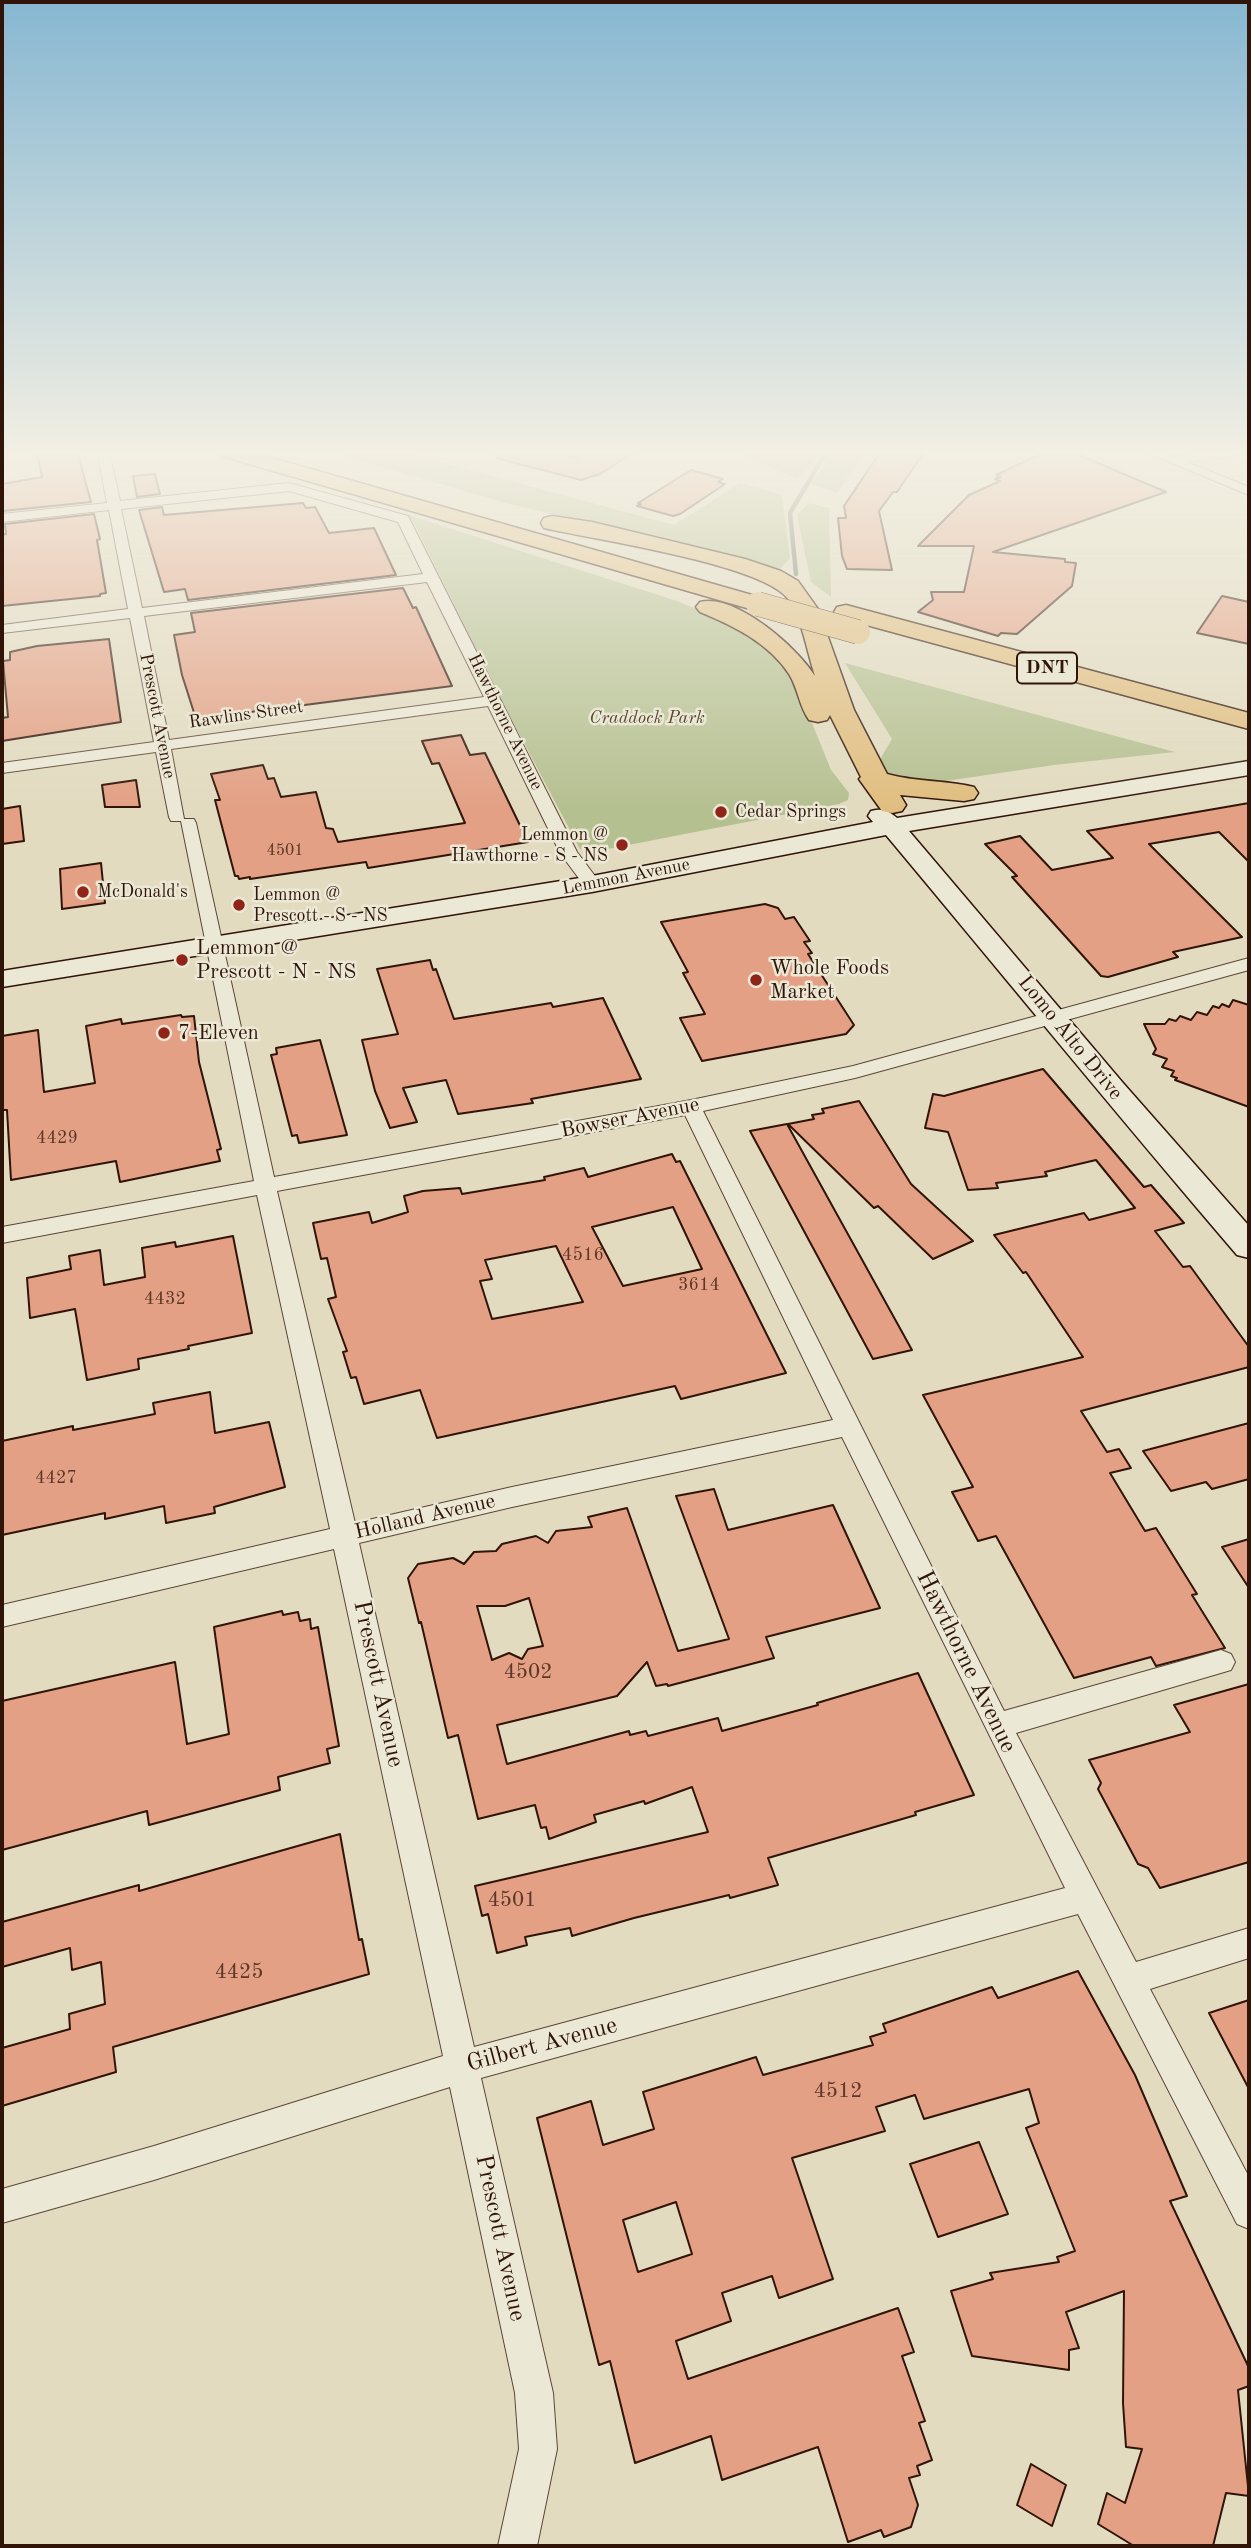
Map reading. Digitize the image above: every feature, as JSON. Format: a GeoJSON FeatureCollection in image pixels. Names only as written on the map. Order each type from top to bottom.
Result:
{"type":"FeatureCollection","features":[{"type":"Feature","properties":{"kind":"highway"},"geometry":{"type":"LineString","coordinates":[[600,570],[713,609],[740,622],[781,650],[799,670],[840,763],[885,813]]}},
{"type":"Feature","properties":{"kind":"highway","name":"DNT"},"geometry":{"type":"LineString","coordinates":[[654,570],[852,622],[1248,736]]}},
{"type":"Feature","properties":{"kind":"highway","name":"DNT"},"geometry":{"type":"LineString","coordinates":[[674,570],[753,595]]}},
{"type":"Feature","properties":{"kind":"highway"},"geometry":{"type":"LineString","coordinates":[[756,570],[787,585],[801,598],[828,677],[885,813]]}},
{"type":"Feature","properties":{"kind":"highway"},"geometry":{"type":"LineString","coordinates":[[873,779],[904,788],[964,793]]}},
{"type":"Feature","properties":{"kind":"main road","name":"Lemmon Avenue"},"geometry":{"type":"LineString","coordinates":[[2,956],[212,933],[584,874],[1248,736]]}},
{"type":"Feature","properties":{"kind":"main road","name":"Lemmon Avenue"},"geometry":{"type":"LineString","coordinates":[[885,813],[1249,768]]}},
{"type":"Feature","properties":{"kind":"main road","name":"Lomo Alto Drive"},"geometry":{"type":"LineString","coordinates":[[885,813],[1121,1100],[1249,1247]]}},
{"type":"Feature","properties":{"kind":"main road","name":"Lemmon Avenue"},"geometry":{"type":"LineString","coordinates":[[2,979],[212,933]]}},
{"type":"Feature","properties":{"kind":"street","name":"Prescott Avenue"},"geometry":{"type":"LineString","coordinates":[[128,570],[164,746],[212,933],[264,1185],[345,1535],[534,2393],[538,2449],[518,2546]]}},
{"type":"Feature","properties":{"kind":"street","name":"Hawthorne Avenue"},"geometry":{"type":"LineString","coordinates":[[428,570],[584,874]]}},
{"type":"Feature","properties":{"kind":"street"},"geometry":{"type":"LineString","coordinates":[[2,629],[432,577]]}},
{"type":"Feature","properties":{"kind":"street","name":"Rawlins Street"},"geometry":{"type":"LineString","coordinates":[[2,768],[495,701]]}},
{"type":"Feature","properties":{"kind":"street","name":"Bowser Avenue"},"geometry":{"type":"LineString","coordinates":[[2,1235],[691,1107],[855,1072],[1249,964]]}},
{"type":"Feature","properties":{"kind":"street","name":"Hawthorne Avenue"},"geometry":{"type":"LineString","coordinates":[[691,1107],[997,1726],[1249,2212]]}},
{"type":"Feature","properties":{"kind":"street","name":"Holland Avenue"},"geometry":{"type":"LineString","coordinates":[[2,1616],[345,1535],[850,1426]]}},
{"type":"Feature","properties":{"kind":"street"},"geometry":{"type":"LineString","coordinates":[[997,1726],[1221,1662]]}},
{"type":"Feature","properties":{"kind":"street","name":"Gilbert Avenue"},"geometry":{"type":"LineString","coordinates":[[2,2206],[154,2163],[462,2067],[1086,1897]]}},
{"type":"Feature","properties":{"kind":"street"},"geometry":{"type":"LineString","coordinates":[[1129,1980],[1249,1943]]}},
{"type":"Feature","properties":{"kind":"green space","name":"Craddock Park"},"geometry":{"type":"Polygon","coordinates":[[[437,570],[580,570],[677,601],[735,625],[780,659],[795,681],[831,770],[849,793],[848,800],[839,804],[613,848],[594,851],[580,849],[496,690],[437,570]]]}},
{"type":"Feature","properties":{"kind":"green space"},"geometry":{"type":"Polygon","coordinates":[[[808,570],[830,570],[831,597],[811,582],[808,570]]]}},
{"type":"Feature","properties":{"kind":"green space"},"geometry":{"type":"Polygon","coordinates":[[[845,663],[1175,752],[1054,765],[919,785],[875,768],[892,739],[845,663]]]}},
{"type":"Feature","properties":{"kind":"building"},"geometry":{"type":"Polygon","coordinates":[[[2,570],[102,570],[106,593],[100,596],[2,606],[2,570]]]}},
{"type":"Feature","properties":{"kind":"building"},"geometry":{"type":"Polygon","coordinates":[[[157,570],[394,570],[396,575],[188,600],[185,589],[164,592],[157,570]]]}},
{"type":"Feature","properties":{"kind":"building"},"geometry":{"type":"Polygon","coordinates":[[[969,570],[1075,570],[1072,586],[1017,634],[1001,633],[998,636],[918,612],[933,600],[931,592],[964,592],[969,570]]]}},
{"type":"Feature","properties":{"kind":"building"},"geometry":{"type":"Polygon","coordinates":[[[403,588],[413,608],[416,607],[452,686],[196,719],[182,675],[174,635],[195,632],[191,613],[403,588]]]}},
{"type":"Feature","properties":{"kind":"building"},"geometry":{"type":"Polygon","coordinates":[[[1222,596],[1249,602],[1249,644],[1197,633],[1222,596]]]}},
{"type":"Feature","properties":{"kind":"building"},"geometry":{"type":"Polygon","coordinates":[[[109,639],[121,722],[2,741],[2,718],[8,717],[3,661],[10,660],[10,652],[37,646],[109,639]]]}},
{"type":"Feature","properties":{"kind":"building"},"geometry":{"type":"Polygon","coordinates":[[[461,735],[470,755],[485,753],[528,842],[368,868],[366,862],[250,879],[239,879],[235,876],[215,800],[220,800],[211,774],[263,765],[268,779],[274,778],[281,797],[316,792],[326,828],[333,829],[338,842],[465,823],[439,763],[432,764],[422,741],[461,735]]]}},
{"type":"Feature","properties":{"kind":"building"},"geometry":{"type":"Polygon","coordinates":[[[136,780],[140,807],[105,807],[102,785],[136,780]]]}},
{"type":"Feature","properties":{"kind":"building"},"geometry":{"type":"Polygon","coordinates":[[[1249,803],[1249,862],[1219,832],[1149,844],[1242,937],[1173,952],[1178,957],[1108,977],[1101,976],[1012,877],[1017,876],[985,844],[1020,836],[1052,870],[1113,858],[1087,831],[1249,803]]]}},
{"type":"Feature","properties":{"kind":"building"},"geometry":{"type":"Polygon","coordinates":[[[20,806],[24,841],[2,844],[2,809],[20,806]]]}},
{"type":"Feature","properties":{"kind":"building","name":"McDonald's"},"geometry":{"type":"Polygon","coordinates":[[[101,863],[105,903],[62,909],[60,869],[101,863]]]}},
{"type":"Feature","properties":{"kind":"building","name":"Whole Foods Market"},"geometry":{"type":"Polygon","coordinates":[[[765,904],[778,908],[785,919],[794,917],[810,941],[804,942],[812,953],[808,954],[854,1025],[846,1034],[702,1061],[680,1018],[705,1014],[683,973],[688,972],[661,922],[765,904]]]}},
{"type":"Feature","properties":{"kind":"building"},"geometry":{"type":"Polygon","coordinates":[[[430,960],[433,970],[436,969],[454,1019],[551,1003],[553,1007],[603,998],[641,1079],[531,1099],[533,1103],[458,1114],[446,1080],[403,1088],[417,1122],[390,1128],[375,1091],[362,1040],[398,1034],[377,969],[430,960]]]}},
{"type":"Feature","properties":{"kind":"building"},"geometry":{"type":"Polygon","coordinates":[[[1233,1000],[1249,1005],[1249,1107],[1175,1080],[1177,1078],[1171,1076],[1174,1071],[1162,1067],[1167,1059],[1153,1054],[1156,1049],[1144,1024],[1165,1024],[1169,1019],[1176,1021],[1180,1016],[1191,1020],[1197,1012],[1207,1015],[1213,1006],[1219,1008],[1222,1004],[1229,1007],[1233,1000]]]}},
{"type":"Feature","properties":{"kind":"building"},"geometry":{"type":"Polygon","coordinates":[[[181,1015],[194,1016],[199,1062],[221,1149],[217,1150],[220,1161],[120,1182],[116,1161],[11,1180],[7,1110],[2,1110],[2,1036],[38,1030],[44,1092],[95,1083],[86,1026],[121,1019],[122,1024],[181,1015]]]}},
{"type":"Feature","properties":{"kind":"building"},"geometry":{"type":"Polygon","coordinates":[[[320,1040],[347,1135],[299,1143],[297,1135],[292,1136],[271,1055],[277,1054],[276,1048],[320,1040]]]}},
{"type":"Feature","properties":{"kind":"building"},"geometry":{"type":"Polygon","coordinates":[[[1043,1069],[1144,1187],[1151,1185],[1184,1223],[1155,1231],[1183,1267],[1190,1266],[1249,1347],[1249,1367],[1081,1411],[1107,1452],[1119,1449],[1131,1468],[1110,1473],[1145,1531],[1156,1528],[1197,1594],[1192,1595],[1225,1648],[1156,1666],[1151,1657],[1074,1678],[996,1536],[978,1541],[952,1492],[973,1487],[923,1395],[1083,1357],[1026,1272],[1023,1273],[994,1235],[1084,1213],[1089,1220],[1135,1208],[1096,1160],[1045,1172],[1047,1176],[996,1183],[998,1188],[968,1190],[948,1132],[925,1128],[933,1094],[944,1096],[1043,1069]]]}},
{"type":"Feature","properties":{"kind":"building"},"geometry":{"type":"Polygon","coordinates":[[[859,1101],[911,1184],[973,1241],[933,1259],[878,1206],[874,1208],[788,1124],[814,1119],[812,1115],[824,1113],[822,1109],[859,1101]]]}},
{"type":"Feature","properties":{"kind":"building"},"geometry":{"type":"Polygon","coordinates":[[[787,1124],[912,1350],[873,1359],[750,1131],[787,1124]]]}},
{"type":"Feature","properties":{"kind":"building"},"geometry":{"type":"Polygon","coordinates":[[[672,1154],[676,1162],[680,1161],[786,1373],[681,1399],[675,1386],[437,1438],[420,1390],[364,1404],[356,1377],[351,1378],[343,1352],[347,1351],[328,1299],[336,1297],[327,1258],[321,1259],[313,1223],[369,1212],[372,1223],[408,1212],[404,1196],[423,1191],[460,1188],[462,1194],[545,1180],[544,1177],[584,1168],[588,1177],[672,1154]],[[673,1207],[592,1227],[623,1286],[702,1269],[673,1207]],[[556,1246],[485,1260],[492,1279],[480,1281],[492,1319],[583,1302],[556,1246]]]}},
{"type":"Feature","properties":{"kind":"building"},"geometry":{"type":"Polygon","coordinates":[[[233,1236],[252,1333],[138,1359],[139,1369],[87,1380],[75,1309],[30,1318],[27,1278],[71,1269],[69,1256],[100,1250],[104,1285],[145,1277],[142,1248],[175,1242],[176,1247],[233,1236]]]}},
{"type":"Feature","properties":{"kind":"building"},"geometry":{"type":"Polygon","coordinates":[[[210,1392],[215,1433],[269,1422],[285,1487],[214,1507],[215,1513],[166,1523],[164,1506],[105,1519],[105,1513],[2,1535],[2,1441],[73,1426],[73,1430],[155,1414],[153,1403],[210,1392]]]}},
{"type":"Feature","properties":{"kind":"building"},"geometry":{"type":"Polygon","coordinates":[[[1249,1423],[1249,1479],[1212,1489],[1206,1482],[1171,1491],[1143,1451],[1249,1423]]]}},
{"type":"Feature","properties":{"kind":"building"},"geometry":{"type":"Polygon","coordinates":[[[714,1489],[728,1530],[833,1505],[880,1608],[766,1637],[774,1658],[668,1686],[656,1686],[647,1662],[617,1696],[497,1725],[507,1764],[629,1731],[630,1735],[646,1731],[648,1736],[718,1718],[722,1731],[818,1705],[817,1703],[918,1673],[974,1795],[915,1812],[916,1815],[768,1858],[778,1885],[634,1918],[572,1936],[570,1928],[525,1937],[527,1945],[497,1953],[488,1914],[482,1916],[475,1886],[708,1832],[692,1787],[645,1804],[644,1801],[594,1815],[596,1822],[549,1839],[546,1827],[541,1828],[535,1805],[478,1819],[458,1735],[448,1738],[408,1578],[418,1564],[453,1558],[464,1564],[474,1552],[496,1551],[502,1544],[536,1536],[548,1543],[556,1531],[592,1527],[588,1517],[627,1508],[678,1651],[729,1639],[676,1496],[714,1489]],[[529,1598],[505,1606],[477,1606],[492,1660],[509,1653],[522,1659],[528,1649],[543,1646],[529,1598]]]}},
{"type":"Feature","properties":{"kind":"building"},"geometry":{"type":"Polygon","coordinates":[[[1249,1539],[1249,1588],[1222,1547],[1249,1539]]]}},
{"type":"Feature","properties":{"kind":"building"},"geometry":{"type":"Polygon","coordinates":[[[282,1611],[283,1615],[298,1612],[300,1621],[310,1619],[311,1629],[318,1627],[339,1746],[327,1749],[330,1763],[278,1777],[280,1790],[149,1825],[147,1811],[2,1850],[2,1701],[175,1662],[187,1744],[229,1734],[214,1627],[282,1611]]]}},
{"type":"Feature","properties":{"kind":"building"},"geometry":{"type":"Polygon","coordinates":[[[1249,1684],[1249,1862],[1160,1888],[1148,1868],[1138,1864],[1098,1789],[1101,1783],[1089,1760],[1190,1732],[1174,1705],[1249,1684]]]}},
{"type":"Feature","properties":{"kind":"building"},"geometry":{"type":"Polygon","coordinates":[[[340,1834],[359,1940],[362,1939],[369,1974],[113,2047],[116,2072],[2,2106],[2,2048],[70,2029],[69,2014],[105,2004],[101,1962],[72,1970],[70,1948],[2,1967],[2,1922],[139,1885],[139,1891],[340,1834]]]}},
{"type":"Feature","properties":{"kind":"building"},"geometry":{"type":"Polygon","coordinates":[[[1078,1971],[1135,2075],[1187,2196],[1170,2201],[1249,2368],[1249,2386],[1238,2390],[1249,2496],[1226,2493],[1213,2546],[1134,2546],[1098,2524],[1107,2493],[1125,2503],[1142,2449],[1126,2447],[1123,2403],[1124,2291],[1066,2312],[1079,2348],[1069,2350],[1069,2370],[972,2356],[951,2291],[993,2279],[990,2273],[1059,2262],[1057,2257],[1075,2251],[1026,2128],[1039,2123],[1029,2089],[924,2119],[915,2095],[876,2107],[885,2131],[792,2158],[833,2279],[779,2298],[772,2276],[722,2293],[731,2321],[676,2341],[688,2379],[898,2308],[914,2352],[902,2356],[925,2421],[919,2423],[932,2460],[917,2466],[920,2475],[909,2478],[918,2505],[911,2527],[884,2537],[881,2530],[848,2542],[818,2447],[722,2480],[711,2436],[635,2463],[610,2361],[599,2365],[537,2118],[591,2101],[603,2145],[654,2129],[643,2092],[756,2057],[763,2075],[873,2045],[870,2037],[886,2032],[883,2024],[992,1987],[998,1998],[1078,1971]],[[676,2202],[623,2220],[638,2272],[692,2254],[676,2202]]]}},
{"type":"Feature","properties":{"kind":"building"},"geometry":{"type":"Polygon","coordinates":[[[1249,2000],[1249,2089],[1209,2013],[1249,2000]]]}},
{"type":"Feature","properties":{"kind":"building"},"geometry":{"type":"Polygon","coordinates":[[[979,2142],[1008,2214],[938,2237],[910,2164],[979,2142]]]}},
{"type":"Feature","properties":{"kind":"building"},"geometry":{"type":"Polygon","coordinates":[[[1031,2464],[1066,2485],[1052,2526],[1017,2505],[1031,2464]]]}},
{"type":"Feature","properties":{"kind":"waterway"},"geometry":{"type":"LineString","coordinates":[[796,570],[796,574]]}},
{"type":"Feature","properties":{"kind":"place","name":"Cedar Springs"},"geometry":{"type":"Point","coordinates":[721,812]}},
{"type":"Feature","properties":{"kind":"place","name":"Lemmon @ Hawthorne - S - NS"},"geometry":{"type":"Point","coordinates":[622,845]}},
{"type":"Feature","properties":{"kind":"place","name":"McDonald's"},"geometry":{"type":"Point","coordinates":[83,892]}},
{"type":"Feature","properties":{"kind":"place","name":"Lemmon @ Prescott - S - NS"},"geometry":{"type":"Point","coordinates":[239,905]}},
{"type":"Feature","properties":{"kind":"place","name":"Lemmon @ Prescott - N - NS"},"geometry":{"type":"Point","coordinates":[182,960]}},
{"type":"Feature","properties":{"kind":"place","name":"Whole Foods Market"},"geometry":{"type":"Point","coordinates":[756,980]}},
{"type":"Feature","properties":{"kind":"place","name":"7-Eleven"},"geometry":{"type":"Point","coordinates":[164,1033]}}]}
